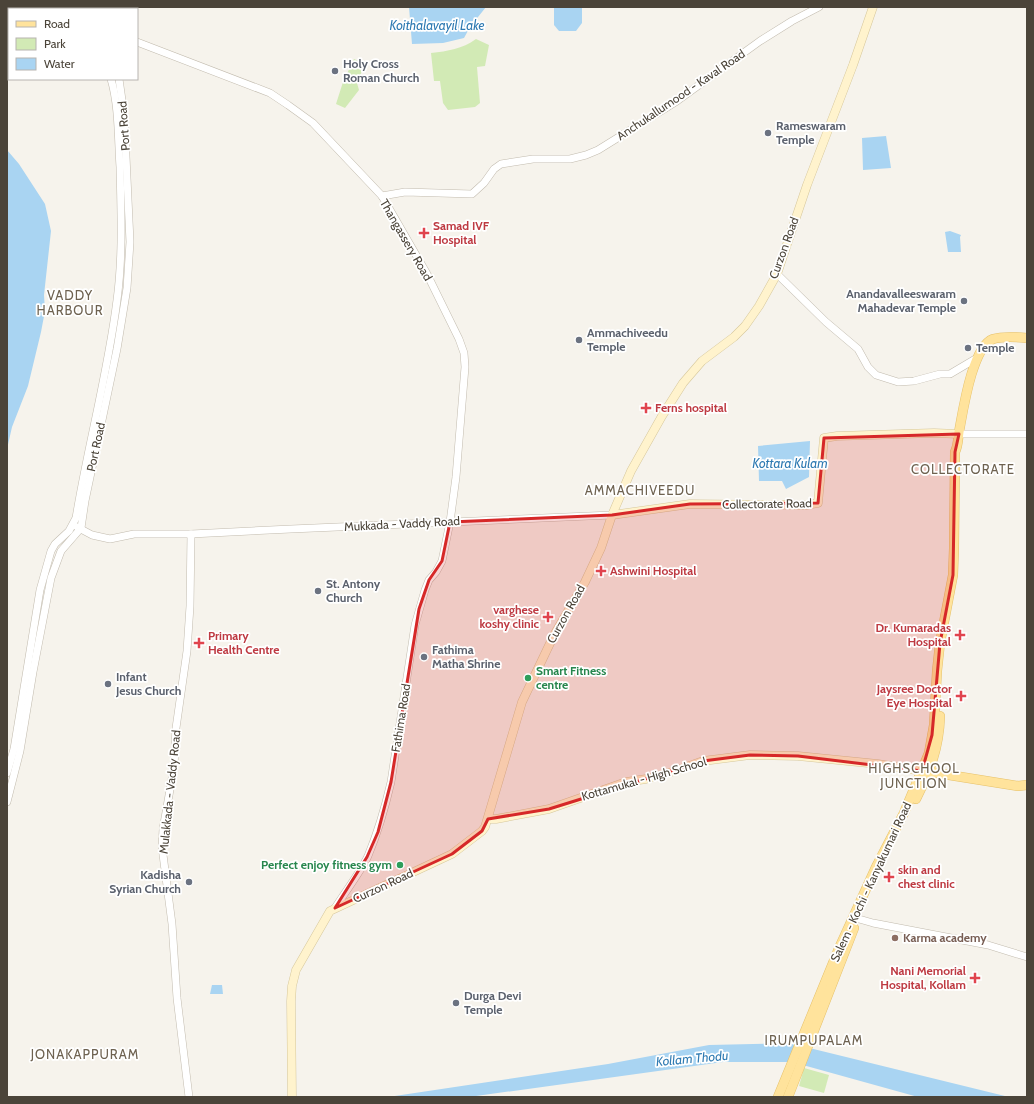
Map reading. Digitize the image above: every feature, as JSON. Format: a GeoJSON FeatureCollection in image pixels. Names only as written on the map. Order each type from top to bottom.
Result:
{"type":"FeatureCollection","features":[{"type":"Feature","properties":{"kind":"main road","name":"Curzon Road"},"geometry":{"type":"LineString","coordinates":[[335,908],[452,854],[482,831],[488,819],[522,702],[550,642],[594,562],[612,515],[632,471],[662,416],[683,383],[702,361],[734,337],[745,326],[759,306],[777,274],[806,185],[853,65],[873,7]]}},
{"type":"Feature","properties":{"kind":"main road","name":"Salem - Kochi - Kanyakumari Road"},"geometry":{"type":"LineString","coordinates":[[818,1008],[856,917],[926,771],[940,734],[942,671],[957,582],[959,560],[960,451],[957,448],[958,434],[971,375],[977,358],[985,345],[992,340],[1000,338],[1027,338]]}},
{"type":"Feature","properties":{"kind":"main road","name":"Collectorate Road"},"geometry":{"type":"LineString","coordinates":[[612,515],[690,504],[806,505],[818,503],[824,438],[837,436],[958,434]]}},
{"type":"Feature","properties":{"kind":"main road","name":"Kottamukal - High School"},"geometry":{"type":"LineString","coordinates":[[488,819],[496,819],[548,809],[626,782],[675,771],[703,760],[750,755],[798,756],[878,764],[926,771]]}},
{"type":"Feature","properties":{"kind":"main road"},"geometry":{"type":"LineString","coordinates":[[926,771],[1018,786],[1027,785]]}},
{"type":"Feature","properties":{"kind":"main road"},"geometry":{"type":"LineString","coordinates":[[292,1097],[292,986],[296,970],[330,911],[335,908]]}},
{"type":"Feature","properties":{"kind":"main road"},"geometry":{"type":"LineString","coordinates":[[778,1097],[818,1008]]}},
{"type":"Feature","properties":{"kind":"main road"},"geometry":{"type":"LineString","coordinates":[[788,1097],[818,1008]]}},
{"type":"Feature","properties":{"kind":"street","name":"Anchukallumood - Kaval Road"},"geometry":{"type":"LineString","coordinates":[[382,196],[406,192],[472,194],[484,183],[494,169],[502,164],[533,159],[570,159],[598,150],[651,118],[699,86],[760,41],[792,21],[819,7]]}},
{"type":"Feature","properties":{"kind":"street","name":"Thangassery Road"},"geometry":{"type":"LineString","coordinates":[[138,42],[270,93],[288,104],[313,123],[382,196],[427,274],[459,339],[464,353],[465,367],[456,477],[450,522]]}},
{"type":"Feature","properties":{"kind":"street","name":"Port Road"},"geometry":{"type":"LineString","coordinates":[[7,773],[14,749],[40,590],[51,551],[55,544],[72,526],[76,518],[111,342],[121,257],[118,129],[112,80]]}},
{"type":"Feature","properties":{"kind":"street","name":"Port Road"},"geometry":{"type":"LineString","coordinates":[[81,528],[85,501],[117,349],[128,288],[130,242],[124,114],[119,80]]}},
{"type":"Feature","properties":{"kind":"street"},"geometry":{"type":"LineString","coordinates":[[777,274],[826,322],[858,349],[868,367],[876,375],[898,382],[914,381],[940,374],[950,374],[977,358]]}},
{"type":"Feature","properties":{"kind":"street"},"geometry":{"type":"LineString","coordinates":[[958,434],[1027,434]]}},
{"type":"Feature","properties":{"kind":"street","name":"Mukkada - Vaddy Road"},"geometry":{"type":"LineString","coordinates":[[72,526],[81,528],[92,535],[110,539],[134,534],[191,534],[612,515]]}},
{"type":"Feature","properties":{"kind":"street","name":"Fathima Road"},"geometry":{"type":"LineString","coordinates":[[335,908],[367,857],[382,819],[391,782],[418,615],[429,580],[436,572],[442,561],[450,522]]}},
{"type":"Feature","properties":{"kind":"street"},"geometry":{"type":"LineString","coordinates":[[7,802],[20,751],[51,578],[61,551],[81,528]]}},
{"type":"Feature","properties":{"kind":"street","name":"Mulakkada - Vaddy Road"},"geometry":{"type":"LineString","coordinates":[[189,1097],[177,998],[172,924],[162,848],[163,829],[174,767],[176,728],[187,651],[190,606],[191,534]]}},
{"type":"Feature","properties":{"kind":"street"},"geometry":{"type":"LineString","coordinates":[[856,917],[872,923],[988,945],[1027,957]]}},
{"type":"Feature","properties":{"kind":"highlighted area"},"geometry":{"type":"Polygon","coordinates":[[[959,434],[955,452],[953,575],[940,643],[932,735],[922,771],[798,756],[750,755],[703,761],[549,809],[488,819],[482,831],[452,854],[335,908],[367,857],[378,832],[391,782],[419,609],[429,580],[442,561],[450,522],[612,515],[690,504],[818,503],[824,438],[959,434]]]}},
{"type":"Feature","properties":{"kind":"green space"},"geometry":{"type":"Polygon","coordinates":[[[7,7],[78,8],[8,8],[7,28],[7,7]]]}},
{"type":"Feature","properties":{"kind":"green space"},"geometry":{"type":"Polygon","coordinates":[[[476,39],[489,45],[485,66],[477,67],[480,103],[475,107],[448,110],[443,103],[440,81],[434,81],[431,53],[455,49],[476,39]]]}},
{"type":"Feature","properties":{"kind":"green space"},"geometry":{"type":"Polygon","coordinates":[[[354,59],[361,62],[360,69],[362,71],[357,83],[359,90],[345,108],[336,104],[343,82],[354,59]]]}},
{"type":"Feature","properties":{"kind":"green space"},"geometry":{"type":"Polygon","coordinates":[[[804,1068],[829,1075],[824,1093],[799,1086],[804,1068]]]}},
{"type":"Feature","properties":{"kind":"water","name":"Koithalavayil Lake"},"geometry":{"type":"Polygon","coordinates":[[[409,7],[486,7],[470,27],[464,38],[443,43],[412,44],[409,7]]]}},
{"type":"Feature","properties":{"kind":"water"},"geometry":{"type":"Polygon","coordinates":[[[554,7],[582,7],[582,23],[576,31],[559,31],[554,25],[554,7]]]}},
{"type":"Feature","properties":{"kind":"water"},"geometry":{"type":"Polygon","coordinates":[[[886,136],[891,168],[863,170],[862,138],[886,136]]]}},
{"type":"Feature","properties":{"kind":"water"},"geometry":{"type":"Polygon","coordinates":[[[7,150],[19,164],[45,204],[51,231],[44,295],[45,311],[41,332],[28,386],[12,427],[7,449],[7,150]]]}},
{"type":"Feature","properties":{"kind":"water"},"geometry":{"type":"Polygon","coordinates":[[[950,231],[961,235],[961,252],[948,252],[945,232],[950,231]]]}},
{"type":"Feature","properties":{"kind":"water","name":"Kottara Kulam"},"geometry":{"type":"Polygon","coordinates":[[[810,441],[809,477],[786,489],[782,481],[759,481],[758,446],[810,441]]]}},
{"type":"Feature","properties":{"kind":"water"},"geometry":{"type":"Polygon","coordinates":[[[212,985],[222,985],[223,994],[210,994],[212,985]]]}},
{"type":"Feature","properties":{"kind":"water","name":"Kollam Thodu"},"geometry":{"type":"Polygon","coordinates":[[[789,1043],[1009,1097],[918,1097],[792,1062],[723,1062],[469,1097],[388,1097],[608,1064],[709,1045],[789,1043]]]}},
{"type":"Feature","properties":{"kind":"place","name":"Holy Cross Roman Church"},"geometry":{"type":"Point","coordinates":[335,71]}},
{"type":"Feature","properties":{"kind":"place","name":"Rameswaram Temple"},"geometry":{"type":"Point","coordinates":[768,133]}},
{"type":"Feature","properties":{"kind":"place","name":"Samad IVF Hospital"},"geometry":{"type":"Point","coordinates":[424,233]}},
{"type":"Feature","properties":{"kind":"place","name":"Anandavalleeswaram Mahadevar Temple"},"geometry":{"type":"Point","coordinates":[964,301]}},
{"type":"Feature","properties":{"kind":"place","name":"Ammachiveedu Temple"},"geometry":{"type":"Point","coordinates":[579,340]}},
{"type":"Feature","properties":{"kind":"place","name":"Temple"},"geometry":{"type":"Point","coordinates":[968,348]}},
{"type":"Feature","properties":{"kind":"place","name":"Ferns hospital"},"geometry":{"type":"Point","coordinates":[646,408]}},
{"type":"Feature","properties":{"kind":"place","name":"Ashwini Hospital"},"geometry":{"type":"Point","coordinates":[601,571]}},
{"type":"Feature","properties":{"kind":"place","name":"St. Antony Church"},"geometry":{"type":"Point","coordinates":[318,591]}},
{"type":"Feature","properties":{"kind":"place","name":"varghese koshy clinic"},"geometry":{"type":"Point","coordinates":[548,617]}},
{"type":"Feature","properties":{"kind":"place","name":"Dr. Kumaradas Hospital"},"geometry":{"type":"Point","coordinates":[960,635]}},
{"type":"Feature","properties":{"kind":"place","name":"Primary Health Centre"},"geometry":{"type":"Point","coordinates":[199,643]}},
{"type":"Feature","properties":{"kind":"place","name":"Fathima Matha Shrine"},"geometry":{"type":"Point","coordinates":[424,657]}},
{"type":"Feature","properties":{"kind":"place","name":"Smart Fitness centre"},"geometry":{"type":"Point","coordinates":[528,678]}},
{"type":"Feature","properties":{"kind":"place","name":"Infant Jesus Church"},"geometry":{"type":"Point","coordinates":[108,684]}},
{"type":"Feature","properties":{"kind":"place","name":"Jaysree Doctor Eye Hospital"},"geometry":{"type":"Point","coordinates":[961,696]}},
{"type":"Feature","properties":{"kind":"place","name":"Perfect enjoy fitness gym"},"geometry":{"type":"Point","coordinates":[400,865]}},
{"type":"Feature","properties":{"kind":"place","name":"skin and chest clinic"},"geometry":{"type":"Point","coordinates":[889,877]}},
{"type":"Feature","properties":{"kind":"place","name":"Kadisha Syrian Church"},"geometry":{"type":"Point","coordinates":[189,882]}},
{"type":"Feature","properties":{"kind":"place","name":"Karma academy"},"geometry":{"type":"Point","coordinates":[895,938]}},
{"type":"Feature","properties":{"kind":"place","name":"Nani Memorial Hospital, Kollam"},"geometry":{"type":"Point","coordinates":[975,978]}},
{"type":"Feature","properties":{"kind":"place","name":"Durga Devi Temple"},"geometry":{"type":"Point","coordinates":[456,1003]}},
{"type":"Feature","properties":{"kind":"district","name":"VADDY HARBOUR"},"geometry":{"type":"Point","coordinates":[70,302]}},
{"type":"Feature","properties":{"kind":"district","name":"COLLECTORATE"},"geometry":{"type":"Point","coordinates":[963,469]}},
{"type":"Feature","properties":{"kind":"district","name":"AMMACHIVEEDU"},"geometry":{"type":"Point","coordinates":[640,490]}},
{"type":"Feature","properties":{"kind":"district","name":"HIGHSCHOOL JUNCTION"},"geometry":{"type":"Point","coordinates":[914,776]}},
{"type":"Feature","properties":{"kind":"district","name":"IRUMPUPALAM"},"geometry":{"type":"Point","coordinates":[814,1040]}},
{"type":"Feature","properties":{"kind":"district","name":"JONAKAPPURAM"},"geometry":{"type":"Point","coordinates":[85,1054]}}]}
